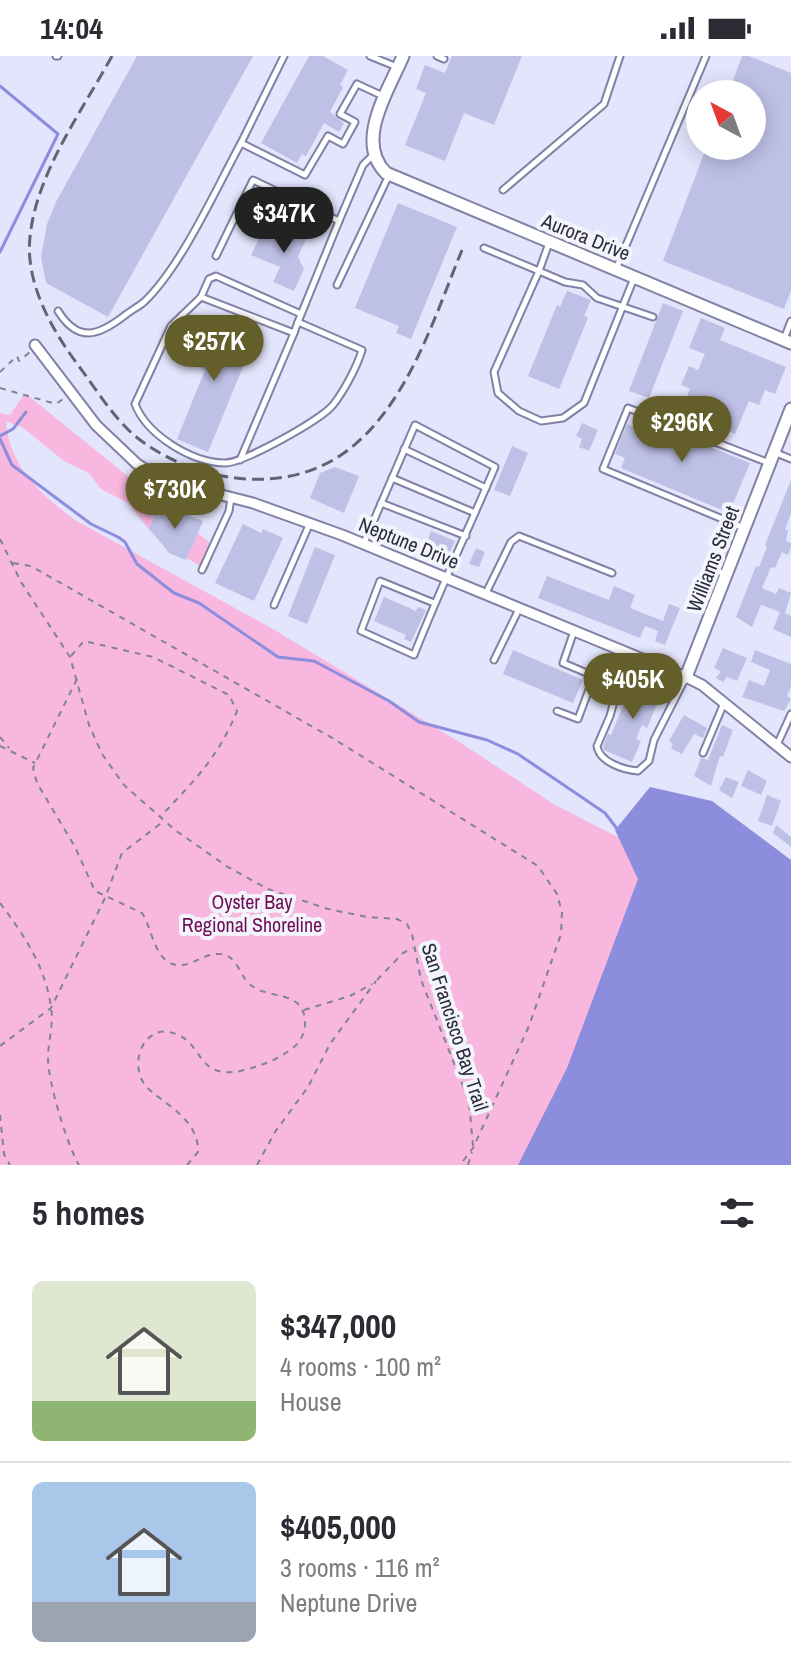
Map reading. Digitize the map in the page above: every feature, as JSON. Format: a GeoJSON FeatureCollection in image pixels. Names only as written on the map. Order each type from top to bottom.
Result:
{"type":"FeatureCollection","features":[{"type":"Feature","properties":{"kind":"street"},"geometry":{"type":"LineString","coordinates":[[374,155],[371,136],[400,62]]}},
{"type":"Feature","properties":{"kind":"street","name":"Aurora Drive"},"geometry":{"type":"LineString","coordinates":[[374,155],[389,175],[787,341]]}},
{"type":"Feature","properties":{"kind":"street","name":"Neptune Drive"},"geometry":{"type":"LineString","coordinates":[[35,345],[96,425],[137,464],[163,480],[310,523],[686,677],[702,685],[791,757]]}},
{"type":"Feature","properties":{"kind":"street","name":"Williams Street"},"geometry":{"type":"LineString","coordinates":[[686,677],[773,448],[791,409]]}},
{"type":"Feature","properties":{"kind":"lane"},"geometry":{"type":"LineString","coordinates":[[58,311],[77,331],[91,335],[105,331],[144,301],[175,264],[284,56]]}},
{"type":"Feature","properties":{"kind":"lane"},"geometry":{"type":"LineString","coordinates":[[370,56],[400,62]]}},
{"type":"Feature","properties":{"kind":"lane"},"geometry":{"type":"LineString","coordinates":[[503,190],[604,104],[620,56]]}},
{"type":"Feature","properties":{"kind":"lane"},"geometry":{"type":"LineString","coordinates":[[616,269],[706,56]]}},
{"type":"Feature","properties":{"kind":"lane"},"geometry":{"type":"LineString","coordinates":[[241,143],[305,175],[328,136],[343,144],[355,122],[340,114],[357,84],[386,98]]}},
{"type":"Feature","properties":{"kind":"lane"},"geometry":{"type":"LineString","coordinates":[[240,460],[363,165],[374,155]]}},
{"type":"Feature","properties":{"kind":"lane"},"geometry":{"type":"LineString","coordinates":[[337,285],[389,175]]}},
{"type":"Feature","properties":{"kind":"lane"},"geometry":{"type":"LineString","coordinates":[[216,256],[253,180],[339,221]]}},
{"type":"Feature","properties":{"kind":"lane"},"geometry":{"type":"LineString","coordinates":[[550,242],[494,372],[498,393],[519,411],[541,421],[563,418],[584,403],[635,277]]}},
{"type":"Feature","properties":{"kind":"lane"},"geometry":{"type":"LineString","coordinates":[[484,248],[565,282],[583,285],[597,298],[653,317]]}},
{"type":"Feature","properties":{"kind":"lane"},"geometry":{"type":"LineString","coordinates":[[298,322],[362,350],[332,407],[310,424],[240,460],[225,464],[184,453],[160,438],[139,414],[135,404],[171,326],[201,297],[209,279],[216,276],[301,314]]}},
{"type":"Feature","properties":{"kind":"lane"},"geometry":{"type":"LineString","coordinates":[[201,297],[294,333]]}},
{"type":"Feature","properties":{"kind":"lane"},"geometry":{"type":"LineString","coordinates":[[787,341],[791,321]]}},
{"type":"Feature","properties":{"kind":"lane"},"geometry":{"type":"LineString","coordinates":[[745,528],[603,469],[628,408],[773,448],[791,459]]}},
{"type":"Feature","properties":{"kind":"lane"},"geometry":{"type":"LineString","coordinates":[[364,544],[415,425],[495,467],[414,655],[361,631],[380,581],[434,603]]}},
{"type":"Feature","properties":{"kind":"lane"},"geometry":{"type":"LineString","coordinates":[[404,449],[486,488]]}},
{"type":"Feature","properties":{"kind":"lane"},"geometry":{"type":"LineString","coordinates":[[392,478],[475,513]]}},
{"type":"Feature","properties":{"kind":"lane"},"geometry":{"type":"LineString","coordinates":[[202,570],[229,511],[231,498]]}},
{"type":"Feature","properties":{"kind":"lane"},"geometry":{"type":"LineString","coordinates":[[381,503],[466,536]]}},
{"type":"Feature","properties":{"kind":"lane"},"geometry":{"type":"LineString","coordinates":[[274,605],[310,523]]}},
{"type":"Feature","properties":{"kind":"lane"},"geometry":{"type":"LineString","coordinates":[[485,594],[511,542],[519,536],[612,573]]}},
{"type":"Feature","properties":{"kind":"lane"},"geometry":{"type":"LineString","coordinates":[[721,536],[709,568],[726,574]]}},
{"type":"Feature","properties":{"kind":"lane"},"geometry":{"type":"LineString","coordinates":[[494,660],[519,608]]}},
{"type":"Feature","properties":{"kind":"lane"},"geometry":{"type":"LineString","coordinates":[[557,711],[578,719],[594,676],[563,663],[574,631]]}},
{"type":"Feature","properties":{"kind":"lane"},"geometry":{"type":"LineString","coordinates":[[628,653],[610,716],[597,746],[601,756],[626,770],[638,771],[649,761],[654,740],[686,677]]}},
{"type":"Feature","properties":{"kind":"lane"},"geometry":{"type":"LineString","coordinates":[[703,753],[724,703]]}},
{"type":"Feature","properties":{"kind":"lane"},"geometry":{"type":"LineString","coordinates":[[777,745],[791,714]]}},
{"type":"Feature","properties":{"kind":"path"},"geometry":{"type":"LineString","coordinates":[[0,372],[17,356],[19,361],[26,358],[35,345]]}},
{"type":"Feature","properties":{"kind":"path"},"geometry":{"type":"LineString","coordinates":[[0,388],[56,404],[70,394]]}},
{"type":"Feature","properties":{"kind":"path","name":"San Francisco Bay Trail"},"geometry":{"type":"LineString","coordinates":[[0,539],[21,582],[70,657],[89,725],[102,754],[124,785],[165,821],[228,867],[268,889],[328,909],[403,921],[410,929],[421,980],[469,1101],[473,1148],[468,1165]]}},
{"type":"Feature","properties":{"kind":"path"},"geometry":{"type":"LineString","coordinates":[[13,563],[31,566],[334,739],[538,866],[557,894],[562,912],[561,934],[529,1026],[473,1148],[460,1165]]}},
{"type":"Feature","properties":{"kind":"path"},"geometry":{"type":"LineString","coordinates":[[70,657],[84,641],[153,657],[229,695],[237,711],[226,740],[207,768],[160,817]]}},
{"type":"Feature","properties":{"kind":"path"},"geometry":{"type":"LineString","coordinates":[[77,679],[33,768],[37,783],[75,847],[95,891],[105,898],[135,907],[142,913],[160,953],[172,964],[191,963],[218,953],[228,956],[251,986],[288,997],[303,1010],[304,1032],[295,1047],[271,1062],[238,1071],[212,1068],[176,1033],[158,1033],[145,1043],[137,1065],[141,1080],[179,1113],[197,1142],[195,1157],[187,1164]]}},
{"type":"Feature","properties":{"kind":"path"},"geometry":{"type":"LineString","coordinates":[[0,737],[11,751]]}},
{"type":"Feature","properties":{"kind":"path"},"geometry":{"type":"LineString","coordinates":[[0,746],[35,764]]}},
{"type":"Feature","properties":{"kind":"path"},"geometry":{"type":"LineString","coordinates":[[0,1046],[51,1008],[105,898],[122,853],[165,821]]}},
{"type":"Feature","properties":{"kind":"path"},"geometry":{"type":"LineString","coordinates":[[0,903],[30,944],[41,970],[51,1008],[48,1061],[57,1103],[79,1165]]}},
{"type":"Feature","properties":{"kind":"path"},"geometry":{"type":"LineString","coordinates":[[257,1165],[275,1132],[308,1087],[330,1044],[376,981],[403,953],[413,948]]}},
{"type":"Feature","properties":{"kind":"path"},"geometry":{"type":"LineString","coordinates":[[303,1010],[350,996],[376,981]]}},
{"type":"Feature","properties":{"kind":"path"},"geometry":{"type":"LineString","coordinates":[[0,1115],[4,1154],[10,1165]]}},
{"type":"Feature","properties":{"kind":"green space","name":"Oyster Bay Regional Shoreline"},"geometry":{"type":"Polygon","coordinates":[[[25,393],[215,547],[208,571],[169,547],[151,532],[128,503],[101,489],[89,473],[64,461],[22,427],[6,421],[13,452],[28,478],[75,520],[273,629],[461,743],[555,805],[616,836],[648,848],[658,862],[525,1165],[0,1165],[0,413],[10,415],[25,393]]]}},
{"type":"Feature","properties":{"kind":"water"},"geometry":{"type":"Polygon","coordinates":[[[650,787],[712,801],[791,860],[791,1165],[518,1165],[567,1068],[638,879],[615,830],[650,787]]]}},
{"type":"Feature","properties":{"kind":"building"},"geometry":{"type":"Polygon","coordinates":[[[137,56],[253,56],[108,317],[46,283],[41,257],[47,224],[56,202],[137,56]]]}},
{"type":"Feature","properties":{"kind":"building"},"geometry":{"type":"Polygon","coordinates":[[[309,56],[323,56],[348,70],[330,112],[344,123],[339,132],[324,123],[306,156],[302,154],[297,163],[261,143],[309,56]]]}},
{"type":"Feature","properties":{"kind":"building"},"geometry":{"type":"Polygon","coordinates":[[[452,56],[522,56],[494,125],[464,113],[445,161],[405,145],[426,93],[416,89],[425,65],[445,73],[452,56]]]}},
{"type":"Feature","properties":{"kind":"building"},"geometry":{"type":"Polygon","coordinates":[[[742,56],[791,73],[791,291],[784,309],[663,261],[702,160],[766,160],[766,80],[733,80],[742,56]]]}},
{"type":"Feature","properties":{"kind":"building"},"geometry":{"type":"Polygon","coordinates":[[[398,203],[457,227],[411,339],[396,333],[399,326],[355,308],[398,203]]]}},
{"type":"Feature","properties":{"kind":"building"},"geometry":{"type":"Polygon","coordinates":[[[287,222],[309,232],[298,257],[304,269],[294,291],[273,282],[280,267],[251,255],[261,234],[279,242],[287,222]]]}},
{"type":"Feature","properties":{"kind":"building"},"geometry":{"type":"Polygon","coordinates":[[[567,291],[591,300],[584,316],[588,318],[559,389],[528,376],[557,305],[560,307],[567,291]]]}},
{"type":"Feature","properties":{"kind":"building"},"geometry":{"type":"Polygon","coordinates":[[[663,303],[683,311],[649,398],[629,391],[663,303]]]}},
{"type":"Feature","properties":{"kind":"building"},"geometry":{"type":"Polygon","coordinates":[[[701,318],[725,328],[720,340],[786,367],[775,394],[765,390],[759,405],[749,401],[735,434],[681,411],[690,389],[681,385],[689,366],[698,370],[705,354],[689,348],[701,318]]]}},
{"type":"Feature","properties":{"kind":"building"},"geometry":{"type":"Polygon","coordinates":[[[225,323],[256,335],[208,452],[177,439],[205,370],[185,362],[197,334],[217,342],[225,323]]]}},
{"type":"Feature","properties":{"kind":"building"},"geometry":{"type":"Polygon","coordinates":[[[641,419],[750,463],[729,513],[621,468],[625,458],[615,454],[624,431],[627,424],[637,428],[641,419]]]}},
{"type":"Feature","properties":{"kind":"building"},"geometry":{"type":"Polygon","coordinates":[[[582,423],[598,430],[589,451],[579,447],[582,439],[576,436],[582,423]]]}},
{"type":"Feature","properties":{"kind":"building"},"geometry":{"type":"Polygon","coordinates":[[[512,446],[528,453],[510,496],[494,490],[512,446]]]}},
{"type":"Feature","properties":{"kind":"building"},"geometry":{"type":"Polygon","coordinates":[[[335,467],[359,476],[344,513],[310,498],[320,473],[335,467]]]}},
{"type":"Feature","properties":{"kind":"building"},"geometry":{"type":"Polygon","coordinates":[[[791,480],[791,513],[785,529],[788,530],[786,541],[791,543],[791,547],[788,555],[782,552],[775,568],[771,567],[762,588],[776,594],[779,588],[791,593],[785,613],[791,616],[791,637],[773,629],[780,612],[761,605],[752,627],[736,617],[756,566],[759,567],[791,480]]]}},
{"type":"Feature","properties":{"kind":"building"},"geometry":{"type":"Polygon","coordinates":[[[160,504],[203,521],[186,560],[169,553],[149,528],[160,504]]]}},
{"type":"Feature","properties":{"kind":"building"},"geometry":{"type":"Polygon","coordinates":[[[243,524],[261,533],[263,529],[283,538],[254,601],[215,583],[243,524]]]}},
{"type":"Feature","properties":{"kind":"building"},"geometry":{"type":"Polygon","coordinates":[[[431,531],[455,541],[447,559],[424,550],[431,531]]]}},
{"type":"Feature","properties":{"kind":"building"},"geometry":{"type":"Polygon","coordinates":[[[315,547],[335,555],[307,624],[288,616],[315,547]]]}},
{"type":"Feature","properties":{"kind":"building"},"geometry":{"type":"Polygon","coordinates":[[[476,548],[485,552],[479,567],[469,564],[476,548]]]}},
{"type":"Feature","properties":{"kind":"building"},"geometry":{"type":"Polygon","coordinates":[[[547,576],[609,600],[614,586],[635,595],[630,608],[663,621],[669,604],[680,608],[665,645],[655,641],[658,631],[645,626],[640,638],[538,598],[547,576]]]}},
{"type":"Feature","properties":{"kind":"building"},"geometry":{"type":"Polygon","coordinates":[[[384,597],[416,611],[418,607],[426,610],[411,642],[404,639],[406,635],[374,621],[384,597]]]}},
{"type":"Feature","properties":{"kind":"building"},"geometry":{"type":"Polygon","coordinates":[[[723,648],[747,658],[737,681],[727,677],[723,682],[716,678],[721,671],[714,668],[723,648]]]}},
{"type":"Feature","properties":{"kind":"building"},"geometry":{"type":"Polygon","coordinates":[[[513,650],[583,680],[573,703],[503,674],[513,650]]]}},
{"type":"Feature","properties":{"kind":"building"},"geometry":{"type":"Polygon","coordinates":[[[755,650],[791,664],[791,686],[787,696],[791,699],[784,711],[742,697],[749,680],[764,686],[770,670],[751,662],[755,650]]]}},
{"type":"Feature","properties":{"kind":"building"},"geometry":{"type":"Polygon","coordinates":[[[641,679],[663,689],[647,728],[642,725],[636,739],[641,741],[632,762],[604,750],[603,746],[608,734],[611,735],[629,691],[635,694],[641,679]]]}},
{"type":"Feature","properties":{"kind":"building"},"geometry":{"type":"Polygon","coordinates":[[[684,715],[707,728],[703,738],[694,734],[682,754],[671,748],[673,744],[669,741],[684,715]]]}},
{"type":"Feature","properties":{"kind":"building"},"geometry":{"type":"Polygon","coordinates":[[[722,725],[733,730],[723,757],[720,756],[711,786],[694,776],[701,758],[708,760],[722,725]]]}},
{"type":"Feature","properties":{"kind":"building"},"geometry":{"type":"Polygon","coordinates":[[[748,770],[767,781],[761,795],[741,786],[748,770]]]}},
{"type":"Feature","properties":{"kind":"building"},"geometry":{"type":"Polygon","coordinates":[[[726,777],[739,782],[732,798],[719,790],[726,777]]]}},
{"type":"Feature","properties":{"kind":"building"},"geometry":{"type":"Polygon","coordinates":[[[767,795],[781,801],[772,826],[758,821],[767,795]]]}},
{"type":"Feature","properties":{"kind":"building"},"geometry":{"type":"Polygon","coordinates":[[[776,825],[791,837],[791,847],[773,833],[776,825]]]}},
{"type":"Feature","properties":{"kind":"waterway"},"geometry":{"type":"LineString","coordinates":[[0,86],[58,134],[0,252]]}},
{"type":"Feature","properties":{"kind":"waterway"},"geometry":{"type":"LineString","coordinates":[[0,436],[13,429],[26,412]]}},
{"type":"Feature","properties":{"kind":"waterway"},"geometry":{"type":"LineString","coordinates":[[0,439],[12,465],[91,524],[125,542],[137,564],[174,593],[199,603],[278,657],[314,661],[389,701],[419,722],[487,740],[518,754],[605,813],[618,830]]}},
{"type":"Feature","properties":{"kind":"railway"},"geometry":{"type":"LineString","coordinates":[[112,56],[74,121],[41,190],[34,213],[30,254],[42,305],[68,351],[119,420],[158,452],[210,473],[266,479],[320,467],[344,453],[366,434],[402,387],[429,332],[462,250]]}}]}
